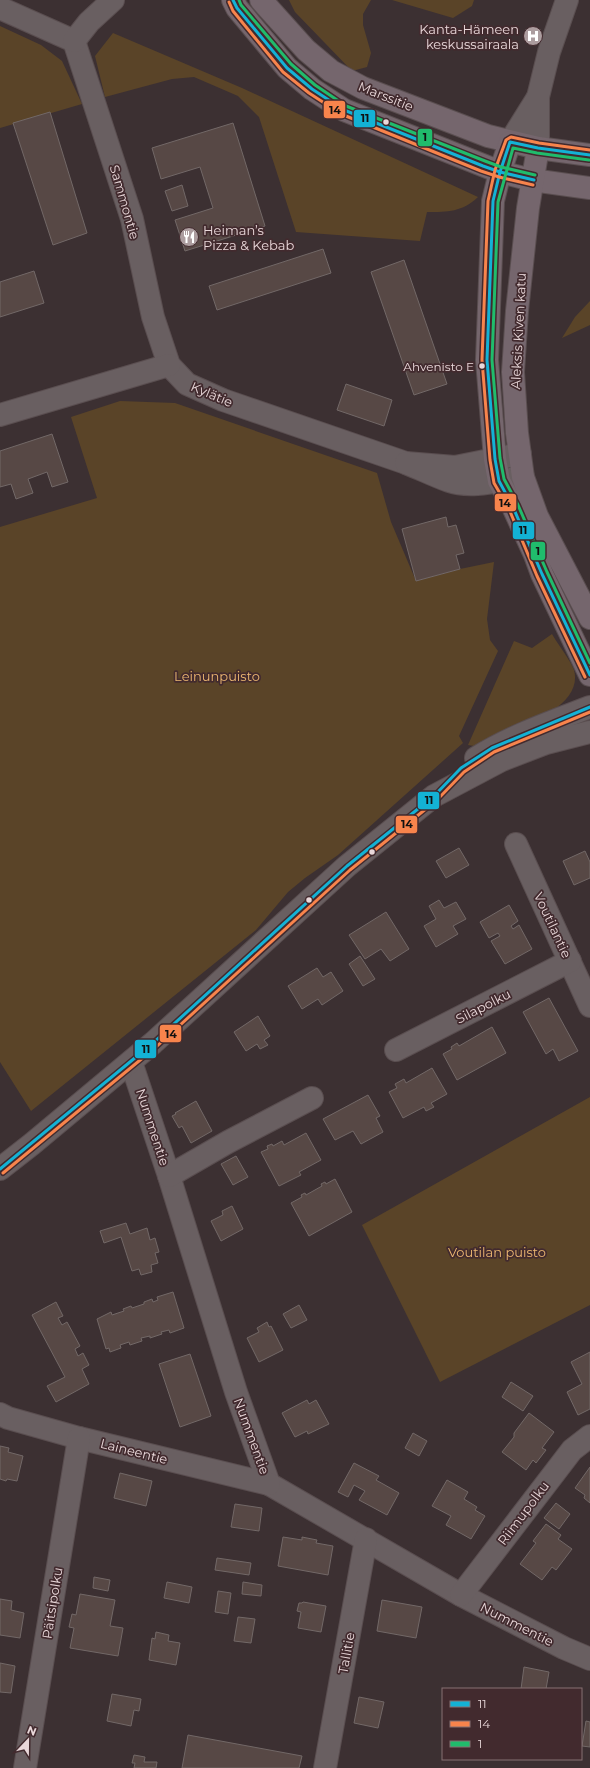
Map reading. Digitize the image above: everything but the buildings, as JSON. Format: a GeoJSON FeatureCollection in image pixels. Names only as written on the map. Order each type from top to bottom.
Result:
{"type":"FeatureCollection","features":[{"type":"Feature","properties":{"kind":"main road"},"geometry":{"type":"LineString","coordinates":[[233,0],[237,8],[287,68],[312,89],[344,110],[500,172],[532,180],[590,188]]}},
{"type":"Feature","properties":{"kind":"main road","name":"Marssitie"},"geometry":{"type":"LineString","coordinates":[[260,0],[306,50],[331,71],[363,88],[488,136],[538,148],[590,155]]}},
{"type":"Feature","properties":{"kind":"main road","name":"Aleksis Kiven katu"},"geometry":{"type":"LineString","coordinates":[[510,142],[500,172],[493,202],[487,360],[495,459],[499,481],[513,507],[542,574],[590,675]]}},
{"type":"Feature","properties":{"kind":"main road","name":"Aleksis Kiven katu"},"geometry":{"type":"LineString","coordinates":[[538,148],[532,180],[517,311],[513,372],[516,433],[523,477],[537,516],[590,618]]}},
{"type":"Feature","properties":{"kind":"street"},"geometry":{"type":"LineString","coordinates":[[0,8],[74,41],[89,22],[113,0]]}},
{"type":"Feature","properties":{"kind":"street"},"geometry":{"type":"LineString","coordinates":[[538,148],[538,97],[549,52],[567,0]]}},
{"type":"Feature","properties":{"kind":"street","name":"Sammontie"},"geometry":{"type":"LineString","coordinates":[[74,41],[132,219],[153,316],[169,365]]}},
{"type":"Feature","properties":{"kind":"street"},"geometry":{"type":"LineString","coordinates":[[510,142],[538,97]]}},
{"type":"Feature","properties":{"kind":"street"},"geometry":{"type":"LineString","coordinates":[[0,415],[169,365]]}},
{"type":"Feature","properties":{"kind":"street","name":"Kylätie"},"geometry":{"type":"LineString","coordinates":[[169,365],[187,384],[224,400],[406,463],[450,482],[473,484],[523,477]]}},
{"type":"Feature","properties":{"kind":"street","name":"Kylätie"},"geometry":{"type":"LineString","coordinates":[[406,463],[455,467],[520,454]]}},
{"type":"Feature","properties":{"kind":"street"},"geometry":{"type":"LineString","coordinates":[[0,1169],[131,1062],[347,866],[434,796],[461,768],[492,748],[590,707]]}},
{"type":"Feature","properties":{"kind":"street"},"geometry":{"type":"LineString","coordinates":[[434,796],[502,760],[539,746],[590,732]]}},
{"type":"Feature","properties":{"kind":"street","name":"Voutilantie"},"geometry":{"type":"LineString","coordinates":[[516,844],[590,1006]]}},
{"type":"Feature","properties":{"kind":"street","name":"Silapolku"},"geometry":{"type":"LineString","coordinates":[[396,1050],[570,961]]}},
{"type":"Feature","properties":{"kind":"street","name":"Nummentie"},"geometry":{"type":"LineString","coordinates":[[131,1062],[169,1176],[236,1392],[269,1484],[461,1595],[564,1648],[590,1659]]}},
{"type":"Feature","properties":{"kind":"street"},"geometry":{"type":"LineString","coordinates":[[169,1176],[228,1142],[312,1098]]}},
{"type":"Feature","properties":{"kind":"street","name":"Laineentie"},"geometry":{"type":"LineString","coordinates":[[0,1414],[8,1418],[79,1438],[269,1484]]}},
{"type":"Feature","properties":{"kind":"street","name":"Riimupolku"},"geometry":{"type":"LineString","coordinates":[[461,1595],[572,1450],[590,1436]]}},
{"type":"Feature","properties":{"kind":"street","name":"Päitsipolku"},"geometry":{"type":"LineString","coordinates":[[25,1768],[79,1438]]}},
{"type":"Feature","properties":{"kind":"street","name":"Tallitie"},"geometry":{"type":"LineString","coordinates":[[325,1768],[366,1539]]}},
{"type":"Feature","properties":{"kind":"green space"},"geometry":{"type":"Polygon","coordinates":[[[289,0],[371,0],[363,14],[363,25],[371,53],[367,67],[352,71],[295,12],[289,0]]]}},
{"type":"Feature","properties":{"kind":"green space"},"geometry":{"type":"Polygon","coordinates":[[[392,0],[474,0],[472,6],[453,18],[392,0]]]}},
{"type":"Feature","properties":{"kind":"green space"},"geometry":{"type":"Polygon","coordinates":[[[0,26],[41,45],[62,61],[82,104],[0,128],[0,26]]]}},
{"type":"Feature","properties":{"kind":"green space"},"geometry":{"type":"Polygon","coordinates":[[[113,33],[242,88],[478,197],[466,206],[454,210],[427,212],[420,241],[296,232],[259,117],[238,96],[194,77],[172,79],[105,97],[95,56],[113,33]]]}},
{"type":"Feature","properties":{"kind":"green space"},"geometry":{"type":"Polygon","coordinates":[[[590,301],[590,325],[562,338],[575,317],[590,301]]]}},
{"type":"Feature","properties":{"kind":"green space","name":"Leinunpuisto"},"geometry":{"type":"Polygon","coordinates":[[[120,401],[175,403],[377,473],[391,522],[416,581],[460,569],[494,562],[487,619],[490,640],[498,651],[459,736],[463,743],[338,855],[288,892],[256,930],[31,1111],[0,1062],[0,527],[97,498],[71,417],[120,401]]]}},
{"type":"Feature","properties":{"kind":"green space"},"geometry":{"type":"Polygon","coordinates":[[[552,634],[574,670],[574,684],[568,697],[557,708],[542,718],[481,744],[474,746],[468,745],[514,641],[532,648],[552,634]]]}},
{"type":"Feature","properties":{"kind":"green space","name":"Voutilan puisto"},"geometry":{"type":"Polygon","coordinates":[[[590,1097],[590,1305],[440,1382],[362,1225],[590,1097]]]}},
{"type":"Feature","properties":{"kind":"transit line","name":"11"},"geometry":{"type":"LineString","coordinates":[[233,0],[237,8],[287,68],[312,89],[344,110],[483,166],[500,172],[534,180]]}},
{"type":"Feature","properties":{"kind":"transit line","name":"1"},"geometry":{"type":"LineString","coordinates":[[239,0],[241,5],[291,64],[315,85],[346,106],[501,167],[535,175]]}},
{"type":"Feature","properties":{"kind":"transit line","name":"14"},"geometry":{"type":"LineString","coordinates":[[229,2],[233,11],[283,72],[309,93],[341,114],[481,171],[533,185]]}},
{"type":"Feature","properties":{"kind":"transit line","name":"14"},"geometry":{"type":"LineString","coordinates":[[585,677],[537,576],[509,509],[494,483],[490,460],[482,360],[488,201],[495,170],[506,140],[511,137],[539,143],[590,150]]}},
{"type":"Feature","properties":{"kind":"transit line","name":"11"},"geometry":{"type":"LineString","coordinates":[[590,155],[538,148],[510,142],[500,172],[493,201],[487,360],[495,459],[499,481],[513,507],[542,574],[590,675]]}},
{"type":"Feature","properties":{"kind":"transit line","name":"1"},"geometry":{"type":"LineString","coordinates":[[589,160],[513,148],[498,202],[492,360],[500,458],[504,479],[518,505],[547,572],[590,663]]}},
{"type":"Feature","properties":{"kind":"transit line","name":"11"},"geometry":{"type":"LineString","coordinates":[[0,1169],[153,1043],[347,866],[434,796],[461,768],[492,748],[590,707]]}},
{"type":"Feature","properties":{"kind":"transit line","name":"14"},"geometry":{"type":"LineString","coordinates":[[3,1173],[156,1047],[350,870],[437,800],[464,772],[494,752],[590,712]]}},
{"type":"Feature","properties":{"kind":"place","name":"Kanta-Hämeen keskussairaala"},"geometry":{"type":"Point","coordinates":[533,36]}},
{"type":"Feature","properties":{"kind":"place","name":"Heiman’s Pizza & Kebab"},"geometry":{"type":"Point","coordinates":[189,237]}},
{"type":"Feature","properties":{"kind":"place","name":"Ahvenisto E"},"geometry":{"type":"Point","coordinates":[482,366]}}]}
